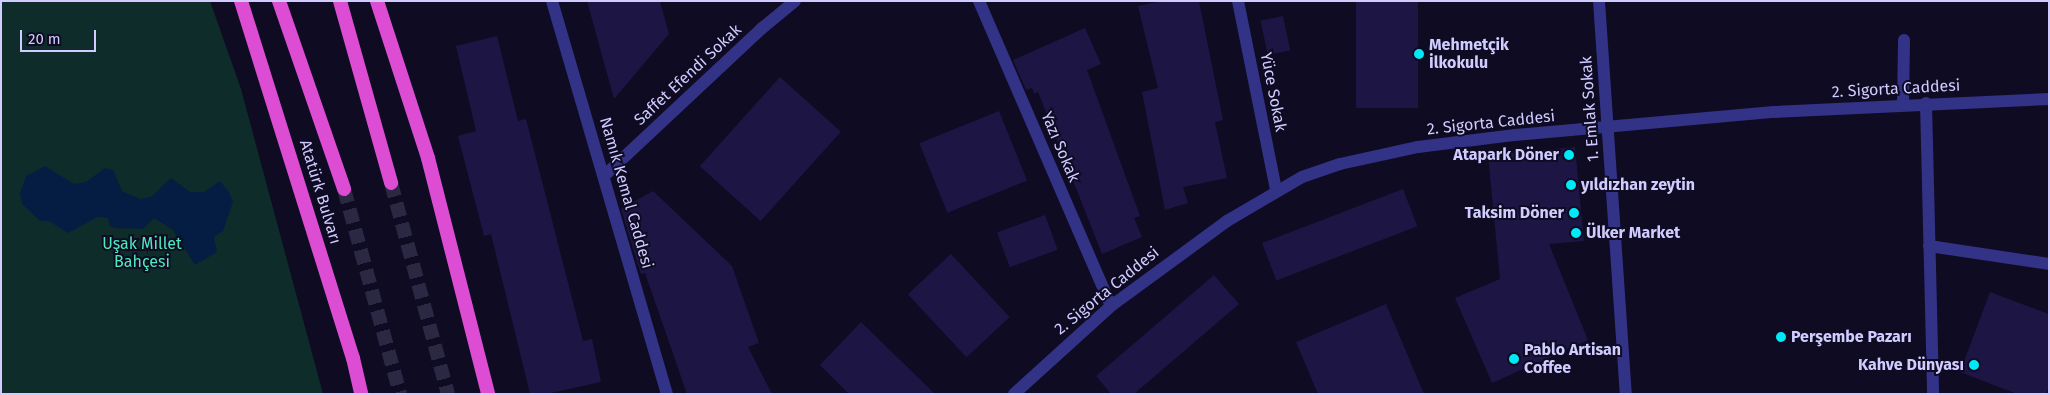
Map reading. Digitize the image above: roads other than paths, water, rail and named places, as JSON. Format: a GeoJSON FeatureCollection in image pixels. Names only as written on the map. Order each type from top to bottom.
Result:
{"type":"FeatureCollection","features":[{"type":"Feature","properties":{"kind":"highway","name":"Atatürk Bulvarı"},"geometry":{"type":"LineString","coordinates":[[242,1],[353,358],[361,394]]}},
{"type":"Feature","properties":{"kind":"highway","name":"Atatürk Bulvarı"},"geometry":{"type":"LineString","coordinates":[[279,1],[344,189]]}},
{"type":"Feature","properties":{"kind":"highway"},"geometry":{"type":"LineString","coordinates":[[340,1],[391,183]]}},
{"type":"Feature","properties":{"kind":"highway"},"geometry":{"type":"LineString","coordinates":[[377,1],[428,158],[488,394]]}},
{"type":"Feature","properties":{"kind":"street","name":"Namık Kemal Caddesi"},"geometry":{"type":"LineString","coordinates":[[552,1],[605,175],[667,394]]}},
{"type":"Feature","properties":{"kind":"street","name":"Saffet Efendi Sokak"},"geometry":{"type":"LineString","coordinates":[[605,175],[761,29],[796,1]]}},
{"type":"Feature","properties":{"kind":"street","name":"Yazı Sokak"},"geometry":{"type":"LineString","coordinates":[[979,1],[1110,306]]}},
{"type":"Feature","properties":{"kind":"street","name":"Yüce Sokak"},"geometry":{"type":"LineString","coordinates":[[1238,1],[1276,190]]}},
{"type":"Feature","properties":{"kind":"street","name":"1. Emlak Sokak"},"geometry":{"type":"LineString","coordinates":[[1599,1],[1626,394]]}},
{"type":"Feature","properties":{"kind":"street"},"geometry":{"type":"LineString","coordinates":[[1903,104],[1904,40]]}},
{"type":"Feature","properties":{"kind":"street","name":"2. Sigorta Caddesi"},"geometry":{"type":"LineString","coordinates":[[1014,394],[1110,306],[1227,221],[1276,190],[1302,177],[1340,164],[1418,147],[1608,128],[1903,104],[2049,99]]}},
{"type":"Feature","properties":{"kind":"street"},"geometry":{"type":"LineString","coordinates":[[1926,103],[1933,394]]}},
{"type":"Feature","properties":{"kind":"street"},"geometry":{"type":"LineString","coordinates":[[1930,246],[2049,264]]}},
{"type":"Feature","properties":{"kind":"water"},"geometry":{"type":"Polygon","coordinates":[[[45,166],[74,184],[86,182],[105,168],[113,170],[122,191],[140,199],[151,197],[171,178],[190,192],[204,192],[220,181],[229,192],[233,202],[223,231],[214,237],[217,252],[195,265],[173,230],[154,218],[143,229],[115,228],[110,226],[108,218],[98,217],[68,233],[49,221],[40,221],[22,204],[20,193],[26,176],[45,166]]]}},
{"type":"Feature","properties":{"kind":"tunnel"},"geometry":{"type":"LineString","coordinates":[[391,183],[448,394]]}},
{"type":"Feature","properties":{"kind":"tunnel"},"geometry":{"type":"LineString","coordinates":[[344,189],[400,394]]}},
{"type":"Feature","properties":{"kind":"place","name":"Mehmetçik İlkokulu"},"geometry":{"type":"Point","coordinates":[1419,54]}},
{"type":"Feature","properties":{"kind":"place","name":"Atapark Döner"},"geometry":{"type":"Point","coordinates":[1569,155]}},
{"type":"Feature","properties":{"kind":"place","name":"yıldızhan zeytin"},"geometry":{"type":"Point","coordinates":[1571,185]}},
{"type":"Feature","properties":{"kind":"place","name":"Taksim Döner"},"geometry":{"type":"Point","coordinates":[1574,213]}},
{"type":"Feature","properties":{"kind":"place","name":"Ülker Market"},"geometry":{"type":"Point","coordinates":[1576,233]}},
{"type":"Feature","properties":{"kind":"place","name":"Perşembe Pazarı"},"geometry":{"type":"Point","coordinates":[1781,337]}},
{"type":"Feature","properties":{"kind":"place","name":"Pablo Artisan Coffee"},"geometry":{"type":"Point","coordinates":[1514,359]}},
{"type":"Feature","properties":{"kind":"place","name":"Kahve Dünyası"},"geometry":{"type":"Point","coordinates":[1974,365]}},
{"type":"Feature","properties":{"kind":"park label","name":"Uşak Millet Bahçesi"},"geometry":{"type":"Point","coordinates":[142,253]}}]}
